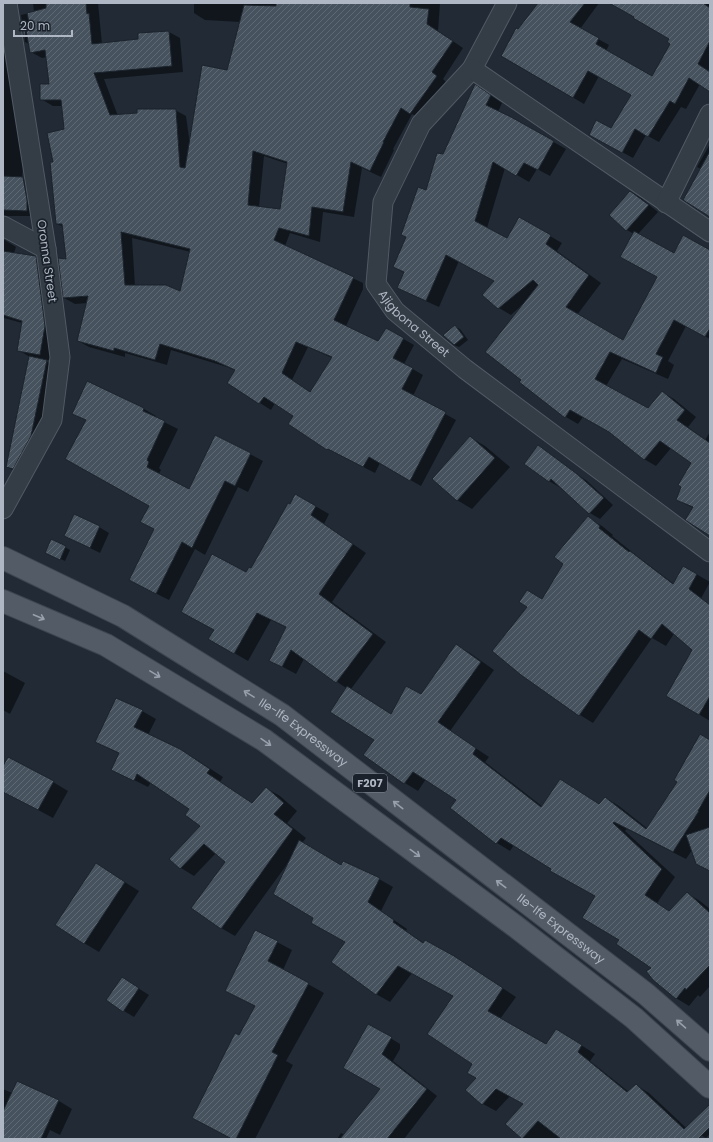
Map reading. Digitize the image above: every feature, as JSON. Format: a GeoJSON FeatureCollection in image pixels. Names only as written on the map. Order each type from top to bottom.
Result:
{"type":"FeatureCollection","features":[{"type":"Feature","properties":{"kind":"main road","name":"Ile-Ife Expressway"},"geometry":{"type":"LineString","coordinates":[[3,558],[123,616],[282,715],[646,994],[710,1050]]}},
{"type":"Feature","properties":{"kind":"main road","name":"F207"},"geometry":{"type":"LineString","coordinates":[[3,602],[106,645],[264,740],[515,926],[634,1018],[710,1087]]}},
{"type":"Feature","properties":{"kind":"street","name":"Oronna Street"},"geometry":{"type":"LineString","coordinates":[[3,509],[52,420],[60,357],[46,249],[7,3]]}},
{"type":"Feature","properties":{"kind":"street","name":"Ajigbona Street"},"geometry":{"type":"LineString","coordinates":[[507,3],[472,70],[422,124],[383,202],[376,284],[395,311],[465,369],[710,552]]}},
{"type":"Feature","properties":{"kind":"street"},"geometry":{"type":"LineString","coordinates":[[472,70],[710,232]]}},
{"type":"Feature","properties":{"kind":"street"},"geometry":{"type":"LineString","coordinates":[[666,203],[710,114]]}},
{"type":"Feature","properties":{"kind":"street"},"geometry":{"type":"LineString","coordinates":[[3,226],[46,249]]}},
{"type":"Feature","properties":{"kind":"building"},"geometry":{"type":"Polygon","coordinates":[[[46,3],[86,3],[87,14],[89,13],[92,44],[138,39],[138,33],[169,31],[172,66],[94,73],[110,115],[137,113],[137,109],[176,109],[180,167],[185,168],[202,65],[227,70],[244,5],[276,6],[276,3],[410,3],[410,7],[429,9],[427,24],[453,41],[432,72],[437,76],[410,114],[401,108],[370,171],[351,162],[343,212],[312,207],[309,236],[279,228],[274,240],[354,277],[334,320],[378,341],[386,328],[404,338],[393,358],[413,368],[402,389],[446,412],[410,481],[369,457],[363,467],[328,449],[327,450],[288,424],[293,416],[264,397],[259,404],[227,383],[235,370],[215,361],[160,344],[155,360],[114,348],[114,351],[77,341],[88,296],[63,298],[58,258],[66,259],[62,224],[56,224],[50,162],[53,162],[47,133],[64,129],[61,100],[40,100],[40,84],[49,84],[45,50],[30,53],[26,30],[24,42],[22,25],[29,23],[27,13],[46,8],[46,3]],[[253,151],[248,205],[280,209],[287,162],[253,151]],[[121,232],[125,285],[166,285],[180,291],[190,249],[121,232]],[[296,342],[282,373],[310,392],[332,357],[296,342]]]}},
{"type":"Feature","properties":{"kind":"building"},"geometry":{"type":"Polygon","coordinates":[[[538,3],[585,3],[570,22],[599,38],[596,44],[652,76],[670,44],[667,42],[669,39],[609,3],[703,3],[710,8],[710,41],[698,64],[710,72],[710,92],[689,78],[675,104],[670,101],[648,137],[635,129],[622,153],[589,135],[596,120],[611,128],[631,95],[588,71],[573,98],[501,56],[516,28],[518,29],[538,3]]]}},
{"type":"Feature","properties":{"kind":"building"},"geometry":{"type":"Polygon","coordinates":[[[475,84],[491,95],[486,105],[554,141],[538,170],[524,163],[516,176],[493,162],[475,221],[507,238],[519,217],[551,235],[546,244],[589,275],[566,307],[623,340],[657,277],[620,257],[634,231],[674,253],[683,235],[710,250],[710,328],[705,337],[674,320],[656,354],[663,357],[656,373],[610,352],[595,379],[648,408],[662,391],[685,410],[677,420],[710,443],[710,536],[685,520],[693,507],[676,500],[681,487],[678,485],[691,463],[660,441],[644,460],[609,432],[570,410],[565,418],[519,382],[521,380],[485,352],[538,285],[533,280],[498,309],[482,295],[494,281],[446,255],[426,301],[397,288],[404,272],[393,267],[406,237],[401,235],[418,187],[426,190],[437,153],[443,154],[475,84]]]}},
{"type":"Feature","properties":{"kind":"building"},"geometry":{"type":"Polygon","coordinates":[[[710,151],[710,217],[683,200],[710,151]]]}},
{"type":"Feature","properties":{"kind":"building"},"geometry":{"type":"Polygon","coordinates":[[[3,176],[23,177],[27,200],[27,211],[3,210],[3,176]]]}},
{"type":"Feature","properties":{"kind":"building"},"geometry":{"type":"Polygon","coordinates":[[[630,191],[649,205],[626,231],[609,215],[630,191]]]}},
{"type":"Feature","properties":{"kind":"building"},"geometry":{"type":"Polygon","coordinates":[[[3,251],[36,256],[45,326],[40,355],[17,351],[22,321],[3,315],[3,251]]]}},
{"type":"Feature","properties":{"kind":"building"},"geometry":{"type":"Polygon","coordinates":[[[455,325],[464,337],[454,345],[443,335],[455,325]]]}},
{"type":"Feature","properties":{"kind":"building"},"geometry":{"type":"Polygon","coordinates":[[[29,356],[47,360],[31,436],[13,469],[6,467],[29,356]]]}},
{"type":"Feature","properties":{"kind":"building"},"geometry":{"type":"Polygon","coordinates":[[[87,381],[144,408],[143,411],[165,421],[147,460],[149,462],[147,467],[189,489],[215,435],[251,453],[235,486],[225,481],[192,548],[182,542],[156,594],[129,580],[154,529],[140,522],[149,506],[65,459],[86,420],[72,414],[87,381]]]}},
{"type":"Feature","properties":{"kind":"building"},"geometry":{"type":"Polygon","coordinates":[[[470,436],[495,458],[457,501],[432,479],[470,436]]]}},
{"type":"Feature","properties":{"kind":"building"},"geometry":{"type":"Polygon","coordinates":[[[538,445],[577,474],[604,498],[589,514],[551,479],[549,482],[524,464],[538,445]]]}},
{"type":"Feature","properties":{"kind":"building"},"geometry":{"type":"Polygon","coordinates":[[[295,494],[316,506],[311,515],[353,544],[319,594],[373,634],[336,683],[291,650],[282,667],[269,661],[286,627],[257,613],[234,654],[208,639],[214,630],[181,612],[212,554],[246,572],[249,567],[251,568],[288,503],[290,504],[295,494]]]}},
{"type":"Feature","properties":{"kind":"building"},"geometry":{"type":"Polygon","coordinates":[[[74,514],[100,526],[90,548],[64,536],[74,514]]]}},
{"type":"Feature","properties":{"kind":"building"},"geometry":{"type":"Polygon","coordinates":[[[588,516],[600,526],[599,528],[629,552],[630,551],[673,584],[683,566],[697,574],[689,589],[710,605],[710,696],[699,715],[666,696],[692,650],[662,624],[651,639],[639,630],[579,716],[521,675],[492,651],[527,607],[519,602],[527,590],[542,599],[563,564],[554,557],[588,516]]]}},
{"type":"Feature","properties":{"kind":"building"},"geometry":{"type":"Polygon","coordinates":[[[51,539],[66,546],[60,560],[45,553],[51,539]]]}},
{"type":"Feature","properties":{"kind":"building"},"geometry":{"type":"Polygon","coordinates":[[[456,644],[481,662],[438,722],[476,748],[473,754],[541,807],[560,779],[599,804],[605,797],[646,829],[677,782],[674,780],[700,734],[710,740],[710,790],[699,811],[673,852],[614,822],[613,823],[662,869],[645,895],[669,911],[687,892],[710,913],[710,965],[686,990],[685,988],[676,999],[653,980],[646,971],[651,968],[616,944],[619,940],[582,918],[595,896],[550,871],[551,869],[501,838],[496,844],[450,808],[456,800],[413,772],[404,784],[363,755],[374,740],[330,712],[347,686],[391,714],[406,686],[421,694],[456,644]]]}},
{"type":"Feature","properties":{"kind":"building"},"geometry":{"type":"Polygon","coordinates":[[[116,698],[143,710],[134,727],[180,749],[210,769],[207,773],[252,803],[266,787],[284,803],[274,814],[293,829],[221,929],[191,908],[225,862],[204,844],[180,869],[169,859],[200,826],[185,815],[189,809],[137,774],[134,781],[111,770],[119,753],[95,742],[116,698]]]}},
{"type":"Feature","properties":{"kind":"building"},"geometry":{"type":"Polygon","coordinates":[[[8,757],[54,781],[38,810],[3,792],[3,766],[8,757]]]}},
{"type":"Feature","properties":{"kind":"building"},"geometry":{"type":"Polygon","coordinates":[[[710,827],[710,871],[696,864],[686,835],[710,827]]]}},
{"type":"Feature","properties":{"kind":"building"},"geometry":{"type":"Polygon","coordinates":[[[299,840],[341,865],[343,861],[380,878],[368,902],[423,943],[425,940],[454,956],[503,988],[488,1011],[546,1044],[556,1029],[582,1045],[578,1052],[627,1092],[636,1084],[684,1129],[710,1104],[710,1127],[698,1139],[561,1139],[538,1121],[522,1139],[505,1124],[523,1104],[496,1089],[482,1105],[465,1090],[476,1078],[467,1073],[472,1064],[427,1034],[453,996],[398,966],[376,995],[331,962],[345,942],[311,923],[313,918],[273,894],[299,840]]]}},
{"type":"Feature","properties":{"kind":"building"},"geometry":{"type":"Polygon","coordinates":[[[96,863],[125,882],[84,944],[55,925],[96,863]]]}},
{"type":"Feature","properties":{"kind":"building"},"geometry":{"type":"Polygon","coordinates":[[[255,930],[278,941],[268,961],[309,983],[272,1052],[278,1055],[236,1139],[232,1139],[192,1118],[235,1033],[239,1035],[255,1006],[225,991],[255,930]]]}},
{"type":"Feature","properties":{"kind":"building"},"geometry":{"type":"Polygon","coordinates":[[[122,977],[139,988],[123,1012],[106,1000],[122,977]]]}},
{"type":"Feature","properties":{"kind":"building"},"geometry":{"type":"Polygon","coordinates":[[[368,1024],[392,1037],[382,1054],[427,1089],[387,1139],[340,1139],[380,1089],[343,1068],[368,1024]]]}},
{"type":"Feature","properties":{"kind":"building"},"geometry":{"type":"Polygon","coordinates":[[[17,1081],[59,1100],[41,1139],[3,1139],[3,1111],[17,1081]]]}}]}
